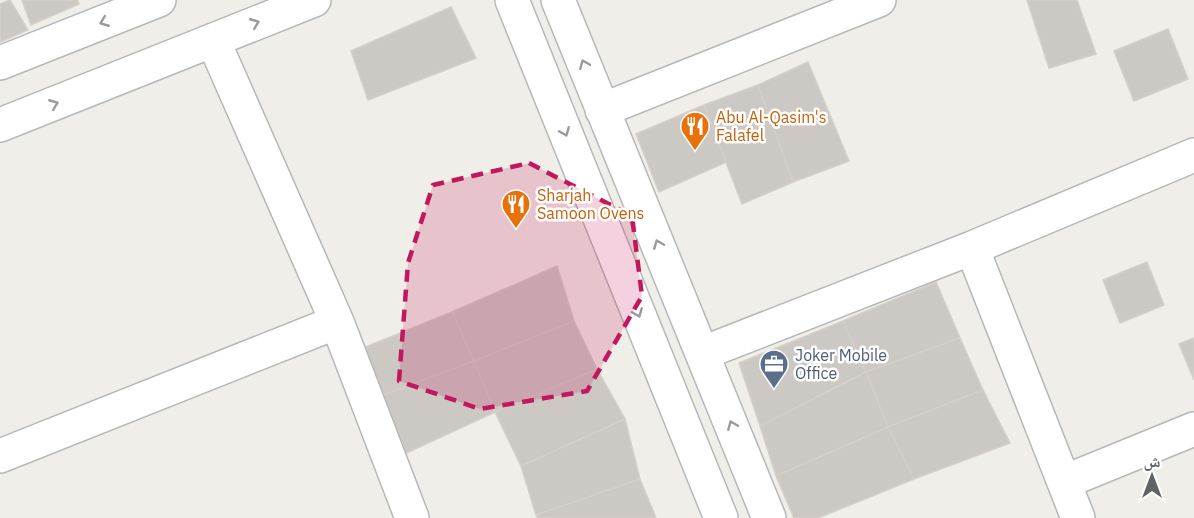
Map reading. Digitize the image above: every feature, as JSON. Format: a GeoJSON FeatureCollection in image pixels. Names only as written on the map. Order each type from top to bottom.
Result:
{"type":"FeatureCollection","features":[{"type":"Feature","properties":{"kind":"street"},"geometry":{"type":"LineString","coordinates":[[0,63],[159,0]]}},
{"type":"Feature","properties":{"kind":"street"},"geometry":{"type":"LineString","coordinates":[[0,125],[314,0]]}},
{"type":"Feature","properties":{"kind":"street"},"geometry":{"type":"LineString","coordinates":[[512,0],[721,518]]}},
{"type":"Feature","properties":{"kind":"street"},"geometry":{"type":"LineString","coordinates":[[558,0],[748,464],[767,518]]}},
{"type":"Feature","properties":{"kind":"street"},"geometry":{"type":"LineString","coordinates":[[602,110],[879,0]]}},
{"type":"Feature","properties":{"kind":"street"},"geometry":{"type":"LineString","coordinates":[[213,40],[337,322],[412,518]]}},
{"type":"Feature","properties":{"kind":"street"},"geometry":{"type":"LineString","coordinates":[[703,353],[972,248],[1194,155]]}},
{"type":"Feature","properties":{"kind":"street"},"geometry":{"type":"LineString","coordinates":[[972,248],[1078,518]]}},
{"type":"Feature","properties":{"kind":"street"},"geometry":{"type":"LineString","coordinates":[[0,456],[337,322]]}},
{"type":"Feature","properties":{"kind":"street"},"geometry":{"type":"LineString","coordinates":[[1064,482],[1194,429]]}},
{"type":"Feature","properties":{"kind":"street"},"geometry":{"type":"LineString","coordinates":[[706,480],[721,484],[731,482],[738,479],[748,464]]}},
{"type":"Feature","properties":{"kind":"street"},"geometry":{"type":"LineString","coordinates":[[742,518],[756,515],[767,518]]}},
{"type":"Feature","properties":{"kind":"highlighted area"},"geometry":{"type":"Polygon","coordinates":[[[529,163],[632,216],[642,296],[587,391],[480,409],[399,381],[408,263],[433,185],[529,163]]]}},
{"type":"Feature","properties":{"kind":"building"},"geometry":{"type":"Polygon","coordinates":[[[10,0],[28,30],[0,42],[0,4],[10,0]]]}},
{"type":"Feature","properties":{"kind":"building"},"geometry":{"type":"Polygon","coordinates":[[[22,0],[78,0],[79,4],[31,25],[22,0]]]}},
{"type":"Feature","properties":{"kind":"building"},"geometry":{"type":"Polygon","coordinates":[[[1027,0],[1077,0],[1096,54],[1049,68],[1027,0]]]}},
{"type":"Feature","properties":{"kind":"building"},"geometry":{"type":"Polygon","coordinates":[[[451,7],[476,58],[368,100],[351,51],[451,7]]]}},
{"type":"Feature","properties":{"kind":"building"},"geometry":{"type":"Polygon","coordinates":[[[1168,29],[1188,79],[1134,101],[1114,51],[1168,29]]]}},
{"type":"Feature","properties":{"kind":"building"},"geometry":{"type":"Polygon","coordinates":[[[808,62],[849,161],[793,182],[758,85],[808,62]]]}},
{"type":"Feature","properties":{"kind":"building"},"geometry":{"type":"Polygon","coordinates":[[[758,85],[793,182],[742,204],[704,105],[758,85]]]}},
{"type":"Feature","properties":{"kind":"building"},"geometry":{"type":"Polygon","coordinates":[[[704,105],[726,162],[659,192],[636,134],[704,105]]]}},
{"type":"Feature","properties":{"kind":"building"},"geometry":{"type":"Polygon","coordinates":[[[1147,262],[1164,305],[1120,323],[1103,280],[1147,262]]]}},
{"type":"Feature","properties":{"kind":"building"},"geometry":{"type":"Polygon","coordinates":[[[557,266],[574,321],[474,361],[452,312],[557,266]]]}},
{"type":"Feature","properties":{"kind":"building"},"geometry":{"type":"Polygon","coordinates":[[[936,282],[960,338],[866,372],[843,321],[936,282]]]}},
{"type":"Feature","properties":{"kind":"building"},"geometry":{"type":"Polygon","coordinates":[[[452,312],[474,361],[378,397],[356,351],[452,312]]]}},
{"type":"Feature","properties":{"kind":"building"},"geometry":{"type":"Polygon","coordinates":[[[574,321],[597,369],[495,412],[474,361],[574,321]]]}},
{"type":"Feature","properties":{"kind":"building"},"geometry":{"type":"Polygon","coordinates":[[[843,321],[866,372],[760,426],[739,363],[843,321]]]}},
{"type":"Feature","properties":{"kind":"building"},"geometry":{"type":"Polygon","coordinates":[[[960,338],[983,390],[888,427],[866,372],[960,338]]]}},
{"type":"Feature","properties":{"kind":"building"},"geometry":{"type":"Polygon","coordinates":[[[1194,338],[1194,380],[1179,344],[1194,338]]]}},
{"type":"Feature","properties":{"kind":"building"},"geometry":{"type":"Polygon","coordinates":[[[474,361],[495,412],[402,455],[378,397],[474,361]]]}},
{"type":"Feature","properties":{"kind":"building"},"geometry":{"type":"Polygon","coordinates":[[[597,369],[625,419],[521,466],[495,412],[597,369]]]}},
{"type":"Feature","properties":{"kind":"building"},"geometry":{"type":"Polygon","coordinates":[[[866,372],[888,427],[776,476],[760,426],[866,372]]]}},
{"type":"Feature","properties":{"kind":"building"},"geometry":{"type":"Polygon","coordinates":[[[983,390],[1010,443],[914,479],[888,427],[983,390]]]}},
{"type":"Feature","properties":{"kind":"building"},"geometry":{"type":"Polygon","coordinates":[[[625,419],[640,479],[536,515],[521,466],[625,419]]]}},
{"type":"Feature","properties":{"kind":"building"},"geometry":{"type":"Polygon","coordinates":[[[888,427],[914,479],[818,518],[794,518],[776,476],[888,427]]]}},
{"type":"Feature","properties":{"kind":"building"},"geometry":{"type":"Polygon","coordinates":[[[640,479],[656,518],[538,518],[536,515],[640,479]]]}},
{"type":"Feature","properties":{"kind":"place","name":"Abu Al-Qasim's Falafel"},"geometry":{"type":"Point","coordinates":[695,152]}},
{"type":"Feature","properties":{"kind":"place","name":"Sharjah Samoon Ovens"},"geometry":{"type":"Point","coordinates":[516,230]}},
{"type":"Feature","properties":{"kind":"place","name":"Joker Mobile Office"},"geometry":{"type":"Point","coordinates":[774,390]}}]}
